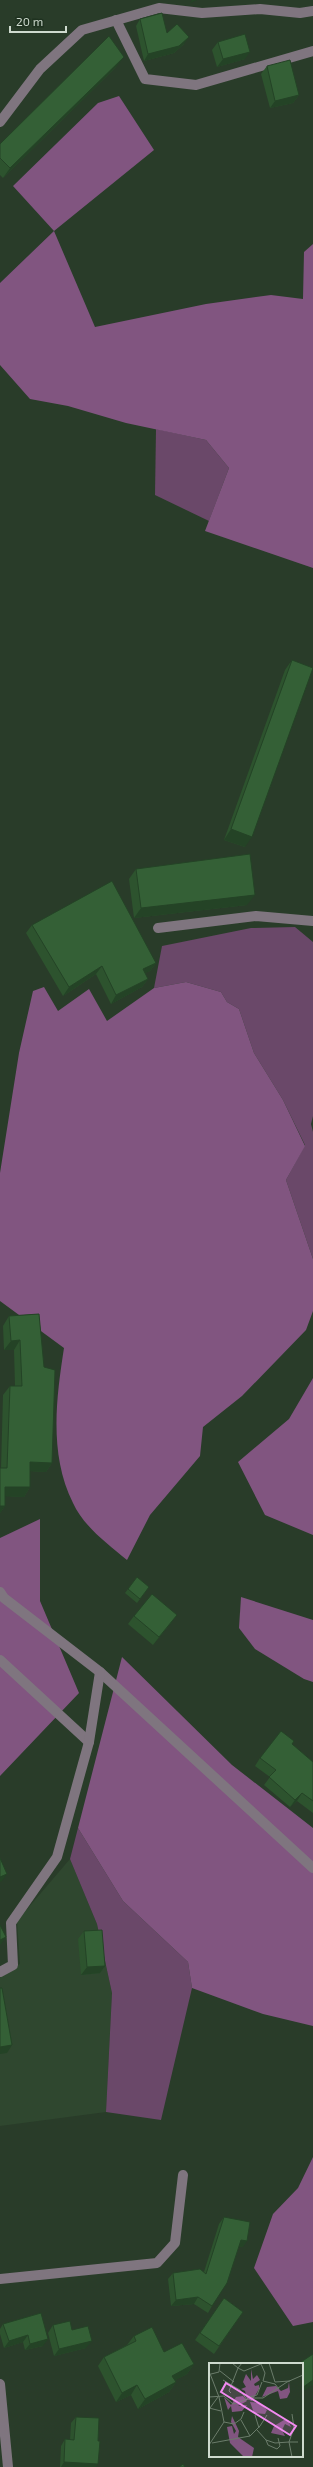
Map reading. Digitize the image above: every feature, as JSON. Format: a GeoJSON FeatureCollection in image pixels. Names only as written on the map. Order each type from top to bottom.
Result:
{"type":"FeatureCollection","features":[{"type":"Feature","properties":{"kind":"street"},"geometry":{"type":"LineString","coordinates":[[0,122],[40,69],[82,30],[159,8],[202,13],[260,9],[300,13],[313,11]]}},
{"type":"Feature","properties":{"kind":"street"},"geometry":{"type":"LineString","coordinates":[[116,20],[145,79],[196,85],[313,51]]}},
{"type":"Feature","properties":{"kind":"street"},"geometry":{"type":"LineString","coordinates":[[158,928],[256,916],[313,921]]}},
{"type":"Feature","properties":{"kind":"street"},"geometry":{"type":"LineString","coordinates":[[0,1592],[4,1598],[100,1672],[313,1868]]}},
{"type":"Feature","properties":{"kind":"street"},"geometry":{"type":"LineString","coordinates":[[0,1660],[89,1742]]}},
{"type":"Feature","properties":{"kind":"street"},"geometry":{"type":"LineString","coordinates":[[0,1972],[13,1965],[10,1923],[57,1857],[89,1742],[100,1672]]}},
{"type":"Feature","properties":{"kind":"street"},"geometry":{"type":"LineString","coordinates":[[0,2279],[157,2262],[174,2243],[183,2175]]}},
{"type":"Feature","properties":{"kind":"street"},"geometry":{"type":"LineString","coordinates":[[0,2384],[8,2467]]}},
{"type":"Feature","properties":{"kind":"shaded area"},"geometry":{"type":"Polygon","coordinates":[[[119,96],[154,150],[54,231],[13,186],[98,103],[119,96]]]}},
{"type":"Feature","properties":{"kind":"shaded area"},"geometry":{"type":"Polygon","coordinates":[[[54,231],[95,327],[206,304],[271,295],[303,299],[304,252],[313,244],[313,568],[205,531],[229,468],[206,440],[126,423],[68,406],[30,399],[0,365],[0,283],[54,231]]]}},
{"type":"Feature","properties":{"kind":"shaded area"},"geometry":{"type":"Polygon","coordinates":[[[156,429],[206,440],[229,468],[209,521],[155,495],[156,429]]]}},
{"type":"Feature","properties":{"kind":"shaded area"},"geometry":{"type":"Polygon","coordinates":[[[295,927],[313,942],[313,1116],[311,1124],[313,1132],[313,1259],[286,1180],[305,1145],[283,1100],[254,1053],[239,1009],[227,1002],[221,992],[186,982],[154,988],[162,946],[251,928],[295,927]]]}},
{"type":"Feature","properties":{"kind":"shaded area"},"geometry":{"type":"Polygon","coordinates":[[[186,982],[221,992],[227,1002],[239,1009],[254,1053],[283,1100],[305,1146],[286,1180],[313,1259],[313,1311],[306,1330],[242,1396],[203,1427],[200,1456],[150,1515],[127,1560],[104,1541],[83,1520],[65,1485],[60,1466],[56,1427],[64,1348],[0,1301],[0,1173],[19,1053],[33,991],[44,987],[58,1011],[89,989],[107,1021],[154,988],[186,982]]]}},
{"type":"Feature","properties":{"kind":"shaded area"},"geometry":{"type":"Polygon","coordinates":[[[313,1378],[313,1535],[265,1515],[238,1462],[289,1419],[313,1378]]]}},
{"type":"Feature","properties":{"kind":"shaded area"},"geometry":{"type":"Polygon","coordinates":[[[40,1519],[40,1601],[79,1693],[0,1776],[0,1538],[40,1519]]]}},
{"type":"Feature","properties":{"kind":"shaded area"},"geometry":{"type":"Polygon","coordinates":[[[241,1597],[313,1620],[313,1682],[304,1679],[255,1649],[239,1628],[241,1597]]]}},
{"type":"Feature","properties":{"kind":"shaded area"},"geometry":{"type":"Polygon","coordinates":[[[122,1657],[232,1765],[313,1828],[313,2026],[263,2014],[192,1988],[188,1962],[123,1901],[78,1828],[122,1657]]]}},
{"type":"Feature","properties":{"kind":"shaded area"},"geometry":{"type":"Polygon","coordinates":[[[78,1828],[123,1901],[188,1962],[192,1988],[161,2120],[106,2112],[112,1993],[97,1924],[70,1859],[78,1828]]]}},
{"type":"Feature","properties":{"kind":"shaded area"},"geometry":{"type":"Polygon","coordinates":[[[70,1859],[97,1924],[112,1993],[106,2112],[0,2126],[0,1976],[20,1964],[17,1921],[70,1859]]]}},
{"type":"Feature","properties":{"kind":"shaded area"},"geometry":{"type":"Polygon","coordinates":[[[313,2157],[313,2322],[293,2326],[254,2268],[273,2214],[298,2188],[313,2157]]]}},
{"type":"Feature","properties":{"kind":"building"},"geometry":{"type":"Polygon","coordinates":[[[162,13],[167,33],[177,24],[189,37],[179,46],[148,54],[140,19],[162,13]]]}},
{"type":"Feature","properties":{"kind":"building"},"geometry":{"type":"Polygon","coordinates":[[[245,34],[250,52],[223,59],[218,42],[245,34]]]}},
{"type":"Feature","properties":{"kind":"building"},"geometry":{"type":"Polygon","coordinates":[[[109,36],[124,57],[10,168],[0,158],[0,144],[109,36]]]}},
{"type":"Feature","properties":{"kind":"building"},"geometry":{"type":"Polygon","coordinates":[[[290,60],[299,95],[275,101],[267,66],[290,60]]]}},
{"type":"Feature","properties":{"kind":"building"},"geometry":{"type":"Polygon","coordinates":[[[292,660],[313,668],[252,837],[231,829],[292,660]]]}},
{"type":"Feature","properties":{"kind":"building"},"geometry":{"type":"Polygon","coordinates":[[[250,854],[255,895],[141,908],[136,869],[250,854]]]}},
{"type":"Feature","properties":{"kind":"building"},"geometry":{"type":"Polygon","coordinates":[[[112,881],[156,963],[143,969],[148,979],[116,995],[102,966],[69,987],[32,925],[112,881]]]}},
{"type":"Feature","properties":{"kind":"building"},"geometry":{"type":"Polygon","coordinates":[[[39,1314],[44,1367],[55,1370],[52,1463],[30,1462],[30,1487],[5,1487],[5,1506],[0,1506],[0,1468],[7,1468],[10,1386],[22,1386],[20,1340],[11,1341],[9,1316],[39,1314]]]}},
{"type":"Feature","properties":{"kind":"building"},"geometry":{"type":"Polygon","coordinates":[[[137,1577],[149,1587],[140,1599],[128,1589],[137,1577]]]}},
{"type":"Feature","properties":{"kind":"building"},"geometry":{"type":"Polygon","coordinates":[[[152,1594],[177,1615],[159,1637],[134,1616],[152,1594]]]}},
{"type":"Feature","properties":{"kind":"building"},"geometry":{"type":"Polygon","coordinates":[[[281,1731],[294,1741],[292,1744],[313,1762],[313,1801],[302,1793],[295,1800],[269,1777],[276,1770],[260,1758],[281,1731]]]}},
{"type":"Feature","properties":{"kind":"building"},"geometry":{"type":"Polygon","coordinates":[[[0,1858],[7,1874],[0,1877],[0,1858]]]}},
{"type":"Feature","properties":{"kind":"building"},"geometry":{"type":"Polygon","coordinates":[[[0,1925],[6,1937],[0,1940],[0,1925]]]}},
{"type":"Feature","properties":{"kind":"building"},"geometry":{"type":"Polygon","coordinates":[[[102,1930],[105,1966],[87,1967],[84,1931],[102,1930]]]}},
{"type":"Feature","properties":{"kind":"building"},"geometry":{"type":"Polygon","coordinates":[[[0,1988],[2,1988],[12,2045],[0,2047],[0,1988]]]}},
{"type":"Feature","properties":{"kind":"building"},"geometry":{"type":"Polygon","coordinates":[[[224,2217],[250,2222],[247,2241],[241,2240],[227,2283],[212,2306],[198,2297],[176,2300],[173,2273],[200,2269],[206,2274],[224,2217]]]}},
{"type":"Feature","properties":{"kind":"building"},"geometry":{"type":"Polygon","coordinates":[[[224,2298],[243,2312],[219,2346],[200,2333],[224,2298]]]}},
{"type":"Feature","properties":{"kind":"building"},"geometry":{"type":"Polygon","coordinates":[[[41,2313],[48,2339],[30,2344],[28,2335],[9,2341],[3,2324],[41,2313]]]}},
{"type":"Feature","properties":{"kind":"building"},"geometry":{"type":"Polygon","coordinates":[[[70,2321],[72,2330],[88,2326],[92,2341],[59,2349],[53,2325],[70,2321]]]}},
{"type":"Feature","properties":{"kind":"building"},"geometry":{"type":"Polygon","coordinates":[[[152,2327],[164,2352],[182,2343],[194,2364],[172,2376],[176,2382],[145,2399],[137,2385],[122,2393],[104,2357],[136,2341],[134,2336],[152,2327]]]}},
{"type":"Feature","properties":{"kind":"building"},"geometry":{"type":"Polygon","coordinates":[[[313,2354],[313,2380],[303,2387],[303,2363],[300,2363],[313,2354]]]}},
{"type":"Feature","properties":{"kind":"building"},"geometry":{"type":"Polygon","coordinates":[[[76,2417],[99,2418],[98,2441],[100,2441],[98,2464],[64,2462],[65,2439],[74,2440],[76,2417]]]}}]}
